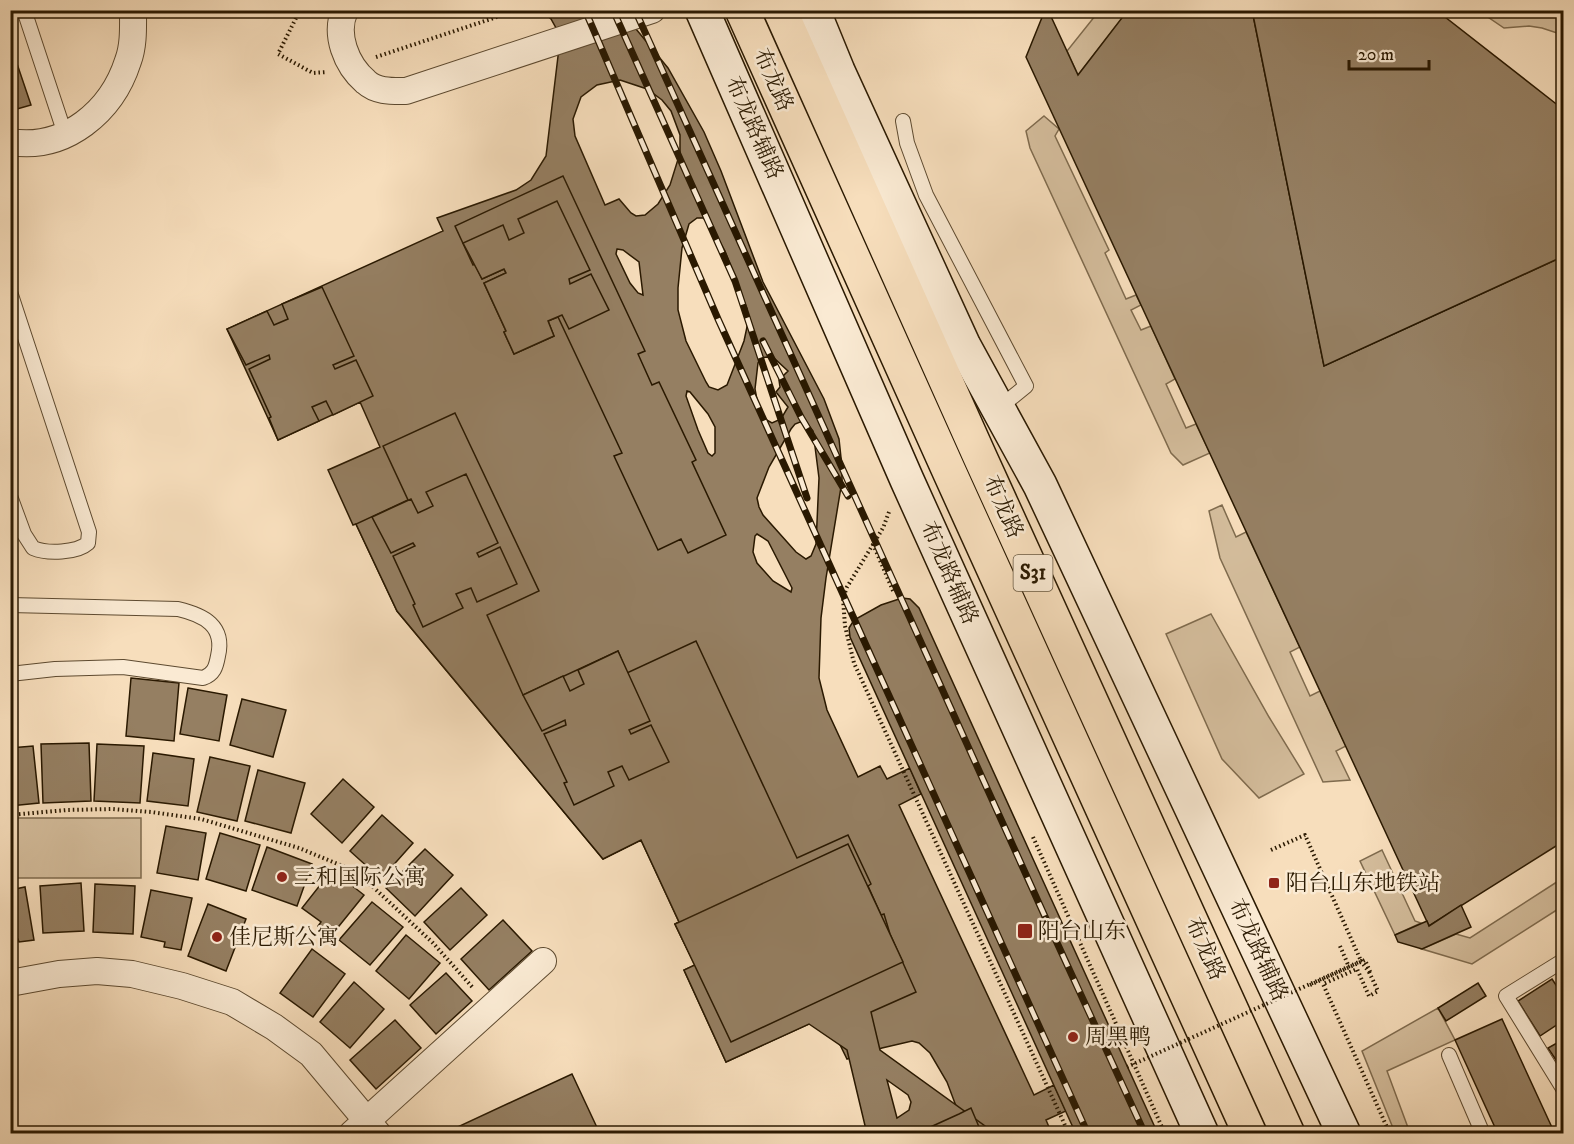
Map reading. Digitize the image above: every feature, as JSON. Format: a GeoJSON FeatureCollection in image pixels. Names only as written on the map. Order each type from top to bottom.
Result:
{"type":"FeatureCollection","features":[{"type":"Feature","properties":{"kind":"main road","name":"布龙路辅路"},"geometry":{"type":"LineString","coordinates":[[702,10],[904,474],[1202,1134]]}},
{"type":"Feature","properties":{"kind":"main road","name":"布龙路"},"geometry":{"type":"LineString","coordinates":[[742,10],[1250,1134]]}},
{"type":"Feature","properties":{"kind":"main road","name":"布龙路辅路"},"geometry":{"type":"LineString","coordinates":[[782,10],[922,314],[927,323],[981,380]]}},
{"type":"Feature","properties":{"kind":"main road","name":"布龙路"},"geometry":{"type":"LineString","coordinates":[[782,10],[990,479],[1288,1134]]}},
{"type":"Feature","properties":{"kind":"main road","name":"布龙路辅路"},"geometry":{"type":"LineString","coordinates":[[813,10],[838,71],[981,380],[1040,485],[1344,1134]]}},
{"type":"Feature","properties":{"kind":"street"},"geometry":{"type":"LineString","coordinates":[[10,142],[34,143],[65,134],[81,127],[100,110],[116,90],[129,58],[133,10]]}},
{"type":"Feature","properties":{"kind":"street"},"geometry":{"type":"LineString","coordinates":[[345,10],[340,22],[341,44],[352,65],[366,83],[385,91],[406,91],[652,10]]}},
{"type":"Feature","properties":{"kind":"street"},"geometry":{"type":"LineString","coordinates":[[10,983],[59,974],[97,971],[132,974],[182,986],[232,1002],[274,1027],[311,1054],[366,1129],[543,961]]}},
{"type":"Feature","properties":{"kind":"lane"},"geometry":{"type":"LineString","coordinates":[[24,10],[65,134]]}},
{"type":"Feature","properties":{"kind":"lane"},"geometry":{"type":"LineString","coordinates":[[903,121],[907,143],[926,195],[1026,386],[997,410]]}},
{"type":"Feature","properties":{"kind":"lane"},"geometry":{"type":"LineString","coordinates":[[10,292],[89,532],[88,543],[81,549],[47,551],[33,548],[24,534],[10,496]]}},
{"type":"Feature","properties":{"kind":"lane"},"geometry":{"type":"LineString","coordinates":[[10,605],[178,609],[195,612],[204,617],[212,624],[220,642],[216,668],[210,675],[203,678],[123,667],[55,669],[10,674]]}},
{"type":"Feature","properties":{"kind":"lane"},"geometry":{"type":"LineString","coordinates":[[1563,978],[1559,963],[1506,996],[1563,1090]]}},
{"type":"Feature","properties":{"kind":"lane"},"geometry":{"type":"LineString","coordinates":[[1449,1055],[1483,1134]]}},
{"type":"Feature","properties":{"kind":"path"},"geometry":{"type":"LineString","coordinates":[[369,59],[518,10]]}},
{"type":"Feature","properties":{"kind":"path"},"geometry":{"type":"LineString","coordinates":[[299,11],[278,54],[313,73],[333,72]]}},
{"type":"Feature","properties":{"kind":"path"},"geometry":{"type":"LineString","coordinates":[[890,508],[882,528],[847,587],[843,598],[845,626],[854,663],[1069,1134]]}},
{"type":"Feature","properties":{"kind":"path"},"geometry":{"type":"LineString","coordinates":[[873,544],[894,593]]}},
{"type":"Feature","properties":{"kind":"path"},"geometry":{"type":"LineString","coordinates":[[10,815],[112,809],[151,812],[201,819],[299,848],[345,867],[372,886],[433,943],[491,1008]]}},
{"type":"Feature","properties":{"kind":"path"},"geometry":{"type":"LineString","coordinates":[[1271,850],[1305,835],[1361,961],[1378,991],[1369,996],[1355,965]]}},
{"type":"Feature","properties":{"kind":"path"},"geometry":{"type":"LineString","coordinates":[[1340,946],[1349,967]]}},
{"type":"Feature","properties":{"kind":"path"},"geometry":{"type":"LineString","coordinates":[[1310,985],[1365,960],[1378,991],[1369,996],[1357,969],[1323,984],[1390,1134]]}},
{"type":"Feature","properties":{"kind":"path"},"geometry":{"type":"LineString","coordinates":[[1127,1067],[1361,961]]}},
{"type":"Feature","properties":{"kind":"shaded area"},"geometry":{"type":"Polygon","coordinates":[[[1099,11],[1128,11],[1078,75],[1067,51],[1099,11]]]}},
{"type":"Feature","properties":{"kind":"shaded area"},"geometry":{"type":"Polygon","coordinates":[[[1479,11],[1563,11],[1563,35],[1529,26],[1504,28],[1479,11]]]}},
{"type":"Feature","properties":{"kind":"shaded area"},"geometry":{"type":"Polygon","coordinates":[[[1044,116],[1059,129],[1055,136],[1109,250],[1105,253],[1126,299],[1136,295],[1141,305],[1131,310],[1141,330],[1151,326],[1175,379],[1166,384],[1186,428],[1196,424],[1210,453],[1183,465],[1171,453],[1030,148],[1026,131],[1044,116]]]}},
{"type":"Feature","properties":{"kind":"shaded area"},"geometry":{"type":"Polygon","coordinates":[[[1222,505],[1236,537],[1246,532],[1300,647],[1290,652],[1310,696],[1320,691],[1346,746],[1336,751],[1350,780],[1323,782],[1220,558],[1209,511],[1222,505]]]}},
{"type":"Feature","properties":{"kind":"shaded area"},"geometry":{"type":"Polygon","coordinates":[[[1211,614],[1304,774],[1259,798],[1222,759],[1166,634],[1211,614]]]}},
{"type":"Feature","properties":{"kind":"shaded area"},"geometry":{"type":"Polygon","coordinates":[[[15,818],[141,818],[141,878],[15,878],[15,818]]]}},
{"type":"Feature","properties":{"kind":"shaded area"},"geometry":{"type":"Polygon","coordinates":[[[1382,850],[1415,921],[1421,923],[1395,935],[1360,861],[1382,850]]]}},
{"type":"Feature","properties":{"kind":"shaded area"},"geometry":{"type":"Polygon","coordinates":[[[1563,878],[1563,906],[1472,964],[1422,949],[1456,934],[1470,938],[1563,878]]]}},
{"type":"Feature","properties":{"kind":"shaded area"},"geometry":{"type":"Polygon","coordinates":[[[1438,1008],[1455,1040],[1387,1071],[1410,1133],[1395,1133],[1362,1051],[1438,1008]]]}},
{"type":"Feature","properties":{"kind":"building"},"geometry":{"type":"Polygon","coordinates":[[[541,10],[617,10],[668,68],[704,132],[763,282],[824,399],[839,439],[842,467],[842,481],[821,618],[819,678],[827,710],[858,777],[880,766],[887,779],[910,768],[921,794],[899,805],[1034,1095],[1054,1085],[1066,1111],[1046,1120],[1052,1134],[915,1134],[959,1114],[947,1082],[930,1053],[919,1043],[912,1041],[847,1059],[826,1016],[726,1062],[684,970],[695,965],[675,924],[679,922],[641,840],[603,859],[397,611],[328,470],[380,447],[360,402],[278,440],[227,329],[443,231],[437,218],[516,190],[531,180],[546,156],[559,48],[556,28],[551,19],[541,10]],[[620,80],[597,85],[581,97],[573,119],[575,136],[605,205],[619,199],[631,213],[636,216],[645,215],[658,204],[670,185],[680,153],[680,135],[671,111],[662,100],[647,89],[620,80]],[[697,218],[689,224],[682,248],[678,310],[686,341],[706,382],[709,387],[718,390],[727,385],[744,341],[747,309],[725,251],[708,222],[703,218],[697,218]],[[617,249],[616,254],[630,283],[638,293],[643,295],[639,262],[623,250],[617,249]],[[761,358],[758,363],[755,389],[758,405],[763,418],[772,423],[781,419],[788,407],[776,392],[780,387],[779,380],[788,371],[775,359],[761,358]],[[687,391],[686,396],[708,453],[712,456],[715,453],[715,427],[708,414],[687,391]],[[800,422],[791,429],[769,467],[757,498],[763,515],[796,552],[806,559],[811,556],[816,544],[819,478],[813,431],[809,426],[800,422]],[[757,534],[753,552],[757,563],[773,581],[791,592],[792,588],[768,541],[757,534]]]}},
{"type":"Feature","properties":{"kind":"building"},"geometry":{"type":"Polygon","coordinates":[[[1045,10],[1048,10],[1078,75],[1128,10],[1252,10],[1324,366],[1564,256],[1564,841],[1429,926],[1026,57],[1045,10]]]}},
{"type":"Feature","properties":{"kind":"building"},"geometry":{"type":"Polygon","coordinates":[[[1252,10],[1436,10],[1564,110],[1564,256],[1324,366],[1252,10]]]}},
{"type":"Feature","properties":{"kind":"building"},"geometry":{"type":"Polygon","coordinates":[[[10,43],[31,105],[10,111],[10,43]]]}},
{"type":"Feature","properties":{"kind":"building"},"geometry":{"type":"Polygon","coordinates":[[[563,176],[645,351],[638,354],[652,385],[659,382],[696,460],[692,462],[726,535],[688,553],[681,539],[658,550],[614,456],[622,453],[558,317],[548,321],[554,336],[514,354],[484,283],[506,273],[504,269],[482,279],[455,226],[563,176]]]}},
{"type":"Feature","properties":{"kind":"building"},"geometry":{"type":"Polygon","coordinates":[[[557,201],[590,270],[569,279],[570,284],[591,274],[609,310],[569,329],[562,315],[548,321],[554,336],[514,354],[484,283],[506,273],[504,269],[482,279],[463,243],[503,225],[509,240],[524,233],[518,219],[557,201]]]}},
{"type":"Feature","properties":{"kind":"building"},"geometry":{"type":"Polygon","coordinates":[[[322,287],[354,356],[333,365],[335,369],[356,360],[373,396],[333,415],[326,401],[312,407],[319,421],[278,440],[269,418],[271,417],[249,369],[270,359],[269,355],[246,365],[227,329],[267,311],[274,325],[288,319],[282,304],[322,287]]]}},
{"type":"Feature","properties":{"kind":"building"},"geometry":{"type":"Polygon","coordinates":[[[455,413],[539,591],[487,615],[523,695],[618,651],[627,673],[696,641],[797,858],[848,835],[871,884],[868,886],[881,915],[884,914],[890,934],[916,992],[871,1012],[880,1050],[985,1126],[987,1134],[867,1134],[847,1050],[809,1024],[726,1062],[684,970],[695,965],[675,924],[679,922],[641,840],[603,859],[397,611],[356,524],[408,500],[383,446],[455,413]],[[887,1080],[897,1118],[909,1110],[911,1102],[908,1095],[887,1080]]]}},
{"type":"Feature","properties":{"kind":"building"},"geometry":{"type":"Polygon","coordinates":[[[466,474],[498,543],[477,553],[479,557],[500,547],[517,584],[477,602],[471,588],[456,594],[463,608],[423,627],[393,556],[415,546],[413,543],[391,553],[372,517],[411,499],[418,513],[433,506],[426,492],[466,474]]]}},
{"type":"Feature","properties":{"kind":"building"},"geometry":{"type":"Polygon","coordinates":[[[902,598],[910,599],[919,608],[1158,1134],[1076,1134],[850,637],[849,628],[854,620],[881,605],[902,598]]]}},
{"type":"Feature","properties":{"kind":"building"},"geometry":{"type":"Polygon","coordinates":[[[618,651],[650,721],[629,730],[631,734],[651,725],[669,762],[629,780],[622,766],[608,772],[614,786],[574,805],[564,783],[567,782],[544,734],[566,725],[565,720],[542,731],[523,695],[563,676],[570,691],[584,684],[578,670],[618,651]]]}},
{"type":"Feature","properties":{"kind":"building"},"geometry":{"type":"Polygon","coordinates":[[[131,678],[179,683],[174,741],[126,736],[131,678]]]}},
{"type":"Feature","properties":{"kind":"building"},"geometry":{"type":"Polygon","coordinates":[[[188,688],[227,695],[219,741],[180,734],[188,688]]]}},
{"type":"Feature","properties":{"kind":"building"},"geometry":{"type":"Polygon","coordinates":[[[242,699],[286,710],[273,757],[230,745],[242,699]]]}},
{"type":"Feature","properties":{"kind":"building"},"geometry":{"type":"Polygon","coordinates":[[[89,743],[91,801],[43,803],[41,744],[89,743]]]}},
{"type":"Feature","properties":{"kind":"building"},"geometry":{"type":"Polygon","coordinates":[[[97,744],[144,746],[140,803],[94,801],[97,744]]]}},
{"type":"Feature","properties":{"kind":"building"},"geometry":{"type":"Polygon","coordinates":[[[33,746],[39,803],[10,806],[10,748],[33,746]]]}},
{"type":"Feature","properties":{"kind":"building"},"geometry":{"type":"Polygon","coordinates":[[[153,753],[194,759],[188,806],[147,801],[153,753]]]}},
{"type":"Feature","properties":{"kind":"building"},"geometry":{"type":"Polygon","coordinates":[[[210,757],[250,766],[237,821],[197,812],[210,757]]]}},
{"type":"Feature","properties":{"kind":"building"},"geometry":{"type":"Polygon","coordinates":[[[258,770],[305,783],[291,833],[245,821],[258,770]]]}},
{"type":"Feature","properties":{"kind":"building"},"geometry":{"type":"Polygon","coordinates":[[[343,779],[374,807],[342,843],[311,814],[343,779]]]}},
{"type":"Feature","properties":{"kind":"building"},"geometry":{"type":"Polygon","coordinates":[[[382,815],[413,843],[381,879],[350,851],[382,815]]]}},
{"type":"Feature","properties":{"kind":"building"},"geometry":{"type":"Polygon","coordinates":[[[166,826],[206,833],[198,880],[157,873],[166,826]]]}},
{"type":"Feature","properties":{"kind":"building","name":"佳尼斯公寓"},"geometry":{"type":"Polygon","coordinates":[[[220,833],[260,845],[246,891],[206,879],[220,833]]]}},
{"type":"Feature","properties":{"kind":"building"},"geometry":{"type":"Polygon","coordinates":[[[848,844],[903,962],[731,1042],[675,924],[848,844]]]}},
{"type":"Feature","properties":{"kind":"building","name":"三和国际公寓"},"geometry":{"type":"Polygon","coordinates":[[[267,847],[312,864],[297,906],[252,890],[267,847]]]}},
{"type":"Feature","properties":{"kind":"building"},"geometry":{"type":"Polygon","coordinates":[[[425,849],[453,875],[415,916],[386,888],[425,849]]]}},
{"type":"Feature","properties":{"kind":"building"},"geometry":{"type":"Polygon","coordinates":[[[332,870],[364,895],[331,936],[318,926],[321,922],[302,908],[332,870]]]}},
{"type":"Feature","properties":{"kind":"building"},"geometry":{"type":"Polygon","coordinates":[[[81,883],[84,931],[43,933],[40,886],[81,883]]]}},
{"type":"Feature","properties":{"kind":"building"},"geometry":{"type":"Polygon","coordinates":[[[95,884],[135,886],[133,934],[93,932],[95,884]]]}},
{"type":"Feature","properties":{"kind":"building"},"geometry":{"type":"Polygon","coordinates":[[[25,887],[34,940],[19,942],[18,939],[10,940],[10,890],[25,887]]]}},
{"type":"Feature","properties":{"kind":"building"},"geometry":{"type":"Polygon","coordinates":[[[461,888],[487,915],[450,950],[424,922],[461,888]]]}},
{"type":"Feature","properties":{"kind":"building"},"geometry":{"type":"Polygon","coordinates":[[[151,890],[192,898],[181,950],[164,947],[165,942],[141,937],[151,890]]]}},
{"type":"Feature","properties":{"kind":"building"},"geometry":{"type":"Polygon","coordinates":[[[372,902],[403,927],[370,965],[339,940],[372,902]]]}},
{"type":"Feature","properties":{"kind":"building","name":"佳尼斯公寓"},"geometry":{"type":"Polygon","coordinates":[[[208,904],[246,919],[226,971],[188,956],[208,904]]]}},
{"type":"Feature","properties":{"kind":"building"},"geometry":{"type":"Polygon","coordinates":[[[1461,905],[1471,927],[1422,949],[1398,942],[1395,935],[1427,921],[1429,926],[1461,905]]]}},
{"type":"Feature","properties":{"kind":"building"},"geometry":{"type":"Polygon","coordinates":[[[503,920],[532,951],[489,990],[461,959],[503,920]]]}},
{"type":"Feature","properties":{"kind":"building"},"geometry":{"type":"Polygon","coordinates":[[[406,935],[440,963],[409,999],[376,971],[406,935]]]}},
{"type":"Feature","properties":{"kind":"building"},"geometry":{"type":"Polygon","coordinates":[[[312,949],[345,974],[313,1017],[280,993],[312,949]]]}},
{"type":"Feature","properties":{"kind":"building"},"geometry":{"type":"Polygon","coordinates":[[[446,973],[472,1001],[436,1034],[410,1005],[446,973]]]}},
{"type":"Feature","properties":{"kind":"building"},"geometry":{"type":"Polygon","coordinates":[[[1552,979],[1564,997],[1564,1020],[1540,1036],[1518,1001],[1552,979]]]}},
{"type":"Feature","properties":{"kind":"building"},"geometry":{"type":"Polygon","coordinates":[[[354,982],[384,1009],[350,1048],[320,1022],[354,982]]]}},
{"type":"Feature","properties":{"kind":"building"},"geometry":{"type":"Polygon","coordinates":[[[1478,983],[1486,996],[1446,1021],[1438,1008],[1478,983]]]}},
{"type":"Feature","properties":{"kind":"building"},"geometry":{"type":"Polygon","coordinates":[[[1502,1019],[1555,1134],[1498,1134],[1455,1040],[1502,1019]]]}},
{"type":"Feature","properties":{"kind":"building"},"geometry":{"type":"Polygon","coordinates":[[[395,1020],[421,1048],[376,1089],[350,1060],[395,1020]]]}},
{"type":"Feature","properties":{"kind":"building"},"geometry":{"type":"Polygon","coordinates":[[[1564,1039],[1564,1072],[1548,1048],[1564,1039]]]}},
{"type":"Feature","properties":{"kind":"building"},"geometry":{"type":"Polygon","coordinates":[[[572,1074],[600,1134],[453,1134],[451,1130],[572,1074]]]}},
{"type":"Feature","properties":{"kind":"building"},"geometry":{"type":"Polygon","coordinates":[[[971,1108],[982,1134],[915,1134],[959,1114],[971,1108]]]}},
{"type":"Feature","properties":{"kind":"railway"},"geometry":{"type":"LineString","coordinates":[[585,10],[718,319],[1088,1134]]}},
{"type":"Feature","properties":{"kind":"railway"},"geometry":{"type":"LineString","coordinates":[[613,10],[735,281],[807,498]]}},
{"type":"Feature","properties":{"kind":"railway"},"geometry":{"type":"LineString","coordinates":[[635,10],[1145,1134]]}},
{"type":"Feature","properties":{"kind":"railway"},"geometry":{"type":"LineString","coordinates":[[763,341],[801,417],[848,496]]}},
{"type":"Feature","properties":{"kind":"place","name":"三和国际公寓"},"geometry":{"type":"Point","coordinates":[282,877]}},
{"type":"Feature","properties":{"kind":"place","name":"阳台山东地铁站"},"geometry":{"type":"Point","coordinates":[1274,883]}},
{"type":"Feature","properties":{"kind":"place","name":"阳台山东"},"geometry":{"type":"Point","coordinates":[1025,931]}},
{"type":"Feature","properties":{"kind":"place","name":"佳尼斯公寓"},"geometry":{"type":"Point","coordinates":[217,937]}},
{"type":"Feature","properties":{"kind":"place","name":"周黑鸭"},"geometry":{"type":"Point","coordinates":[1073,1037]}}]}
